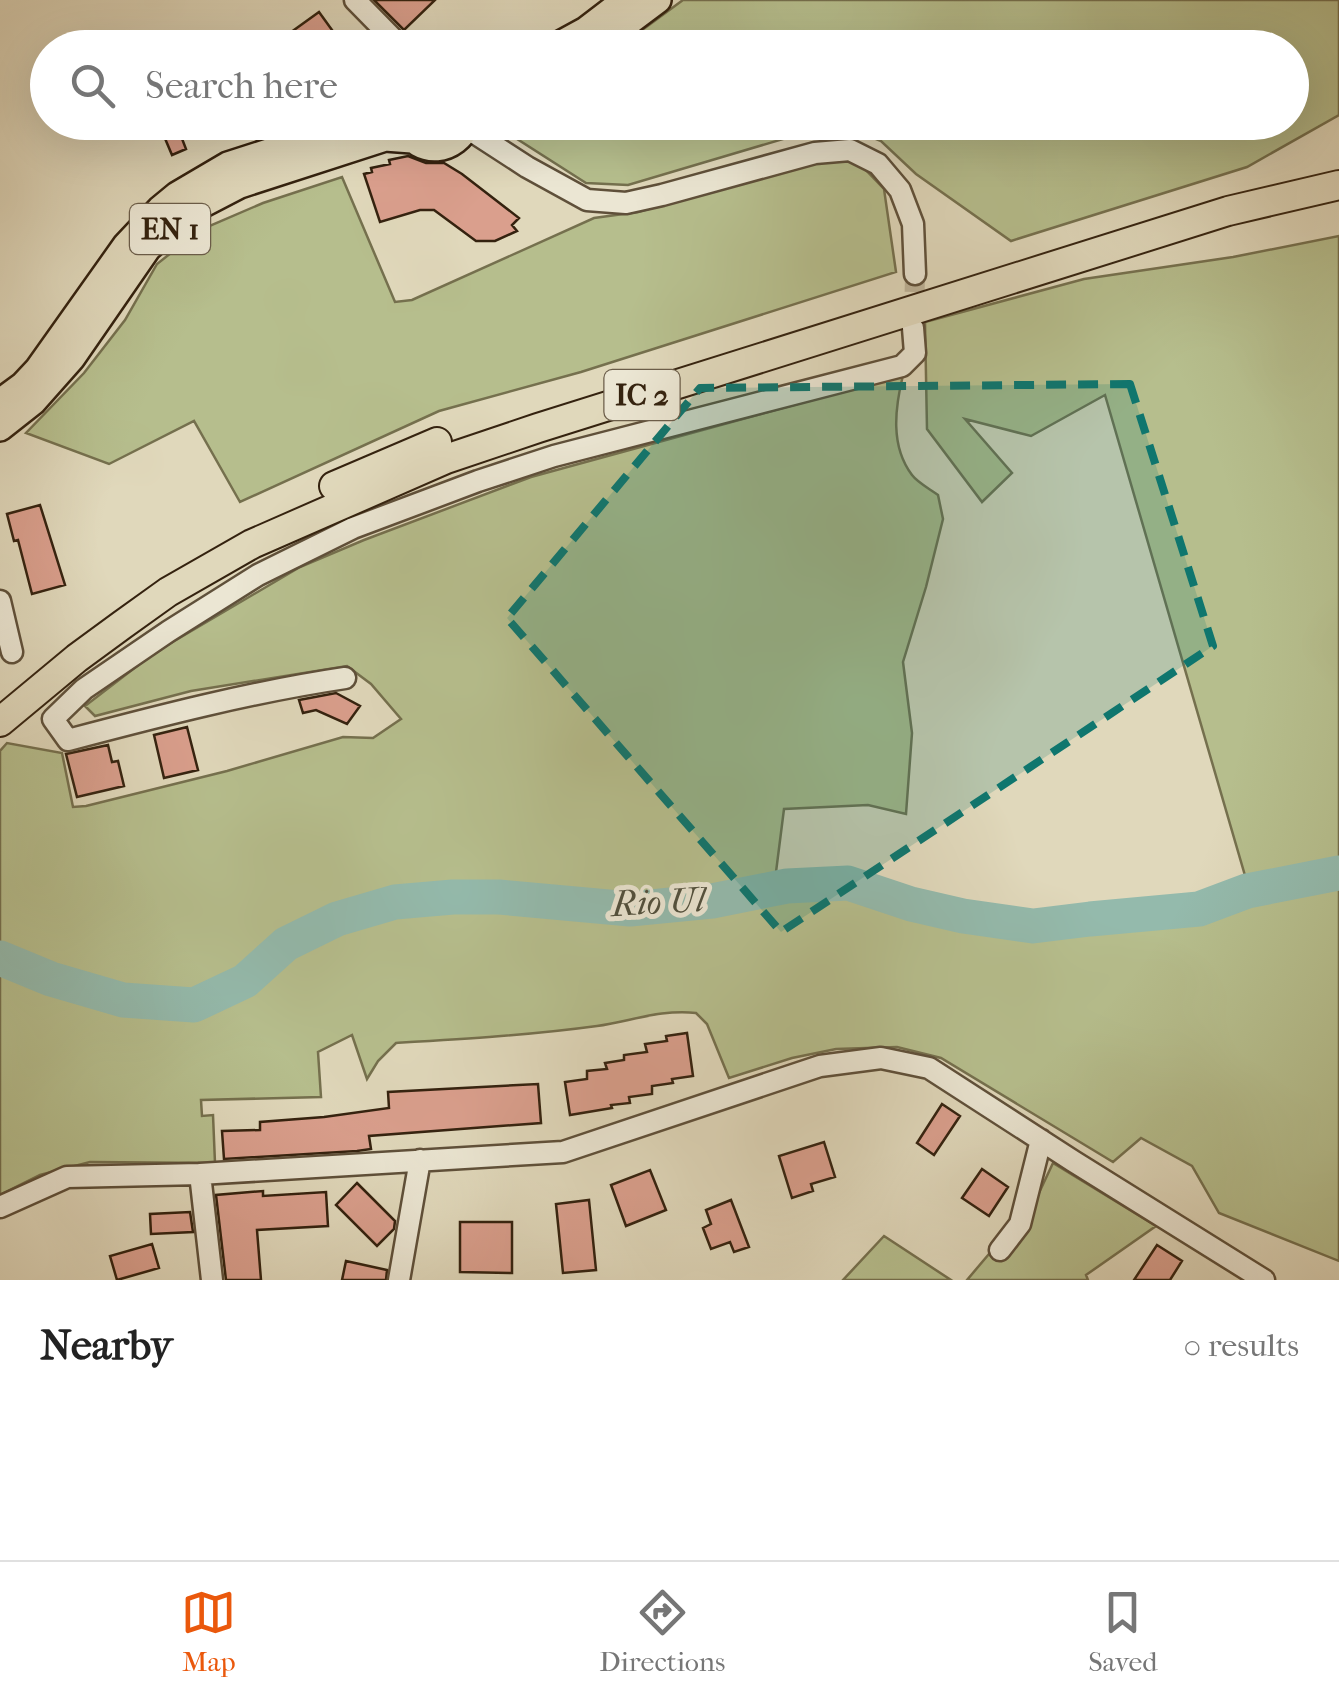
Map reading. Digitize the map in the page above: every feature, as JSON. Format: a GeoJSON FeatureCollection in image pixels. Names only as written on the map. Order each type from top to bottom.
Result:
{"type":"FeatureCollection","features":[{"type":"Feature","properties":{"kind":"highway","name":"IC 2"},"geometry":{"type":"LineString","coordinates":[[0,705],[110,617],[174,572],[286,508],[439,442],[1225,199],[1339,172]]}},
{"type":"Feature","properties":{"kind":"highway","name":"IC 2"},"geometry":{"type":"LineString","coordinates":[[0,722],[77,658],[205,570],[252,544],[446,459],[1228,211],[1339,185]]}},
{"type":"Feature","properties":{"kind":"main road"},"geometry":{"type":"LineString","coordinates":[[586,30],[625,0]]}},
{"type":"Feature","properties":{"kind":"main road"},"geometry":{"type":"LineString","coordinates":[[618,30],[658,0]]}},
{"type":"Feature","properties":{"kind":"main road","name":"EN 1"},"geometry":{"type":"LineString","coordinates":[[0,402],[38,370],[126,246],[160,209],[214,171],[306,140]]}},
{"type":"Feature","properties":{"kind":"main road","name":"EN 1"},"geometry":{"type":"LineString","coordinates":[[0,428],[33,402],[59,373],[148,248],[190,212],[240,185],[380,140]]}},
{"type":"Feature","properties":{"kind":"main road","name":"EN 1"},"geometry":{"type":"LineString","coordinates":[[420,140],[432,148],[456,140]]}},
{"type":"Feature","properties":{"kind":"street"},"geometry":{"type":"LineString","coordinates":[[355,0],[384,30]]}},
{"type":"Feature","properties":{"kind":"street"},"geometry":{"type":"LineString","coordinates":[[490,140],[527,167],[586,200],[626,203],[815,153],[850,150],[878,164],[900,190],[912,224],[915,274]]}},
{"type":"Feature","properties":{"kind":"street"},"geometry":{"type":"LineString","coordinates":[[344,678],[169,714],[68,740],[53,719],[84,689],[169,631],[258,575],[352,528],[554,456],[902,366],[915,353],[914,328]]}},
{"type":"Feature","properties":{"kind":"street"},"geometry":{"type":"LineString","coordinates":[[0,602],[12,652]]}},
{"type":"Feature","properties":{"kind":"street"},"geometry":{"type":"LineString","coordinates":[[0,1207],[67,1177],[200,1174],[563,1152],[820,1066],[881,1058],[929,1068],[1264,1280]]}},
{"type":"Feature","properties":{"kind":"street"},"geometry":{"type":"LineString","coordinates":[[1000,1250],[1020,1224],[1041,1140]]}},
{"type":"Feature","properties":{"kind":"street"},"geometry":{"type":"LineString","coordinates":[[399,1280],[420,1160]]}},
{"type":"Feature","properties":{"kind":"street"},"geometry":{"type":"LineString","coordinates":[[200,1174],[212,1280]]}},
{"type":"Feature","properties":{"kind":"highlighted area"},"geometry":{"type":"Polygon","coordinates":[[[1130,384],[1213,646],[781,932],[507,618],[700,388],[1130,384]]]}},
{"type":"Feature","properties":{"kind":"green space"},"geometry":{"type":"Polygon","coordinates":[[[683,0],[1339,0],[1339,115],[1309,132],[1309,30],[642,30],[683,0]]]}},
{"type":"Feature","properties":{"kind":"green space"},"geometry":{"type":"Polygon","coordinates":[[[519,140],[780,140],[628,185],[586,183],[519,140]]]}},
{"type":"Feature","properties":{"kind":"green space"},"geometry":{"type":"Polygon","coordinates":[[[1295,140],[1247,167],[1011,241],[916,174],[881,141],[1295,140]]]}},
{"type":"Feature","properties":{"kind":"green space"},"geometry":{"type":"Polygon","coordinates":[[[818,161],[858,162],[884,189],[896,272],[581,372],[439,411],[240,502],[194,421],[109,464],[26,433],[84,373],[125,320],[157,264],[200,230],[263,203],[342,177],[395,302],[412,300],[594,218],[638,212],[818,161]]]}},
{"type":"Feature","properties":{"kind":"green space"},"geometry":{"type":"Polygon","coordinates":[[[1339,236],[1339,1261],[1219,1213],[1192,1166],[1141,1138],[1113,1162],[941,1058],[897,1047],[836,1049],[729,1078],[707,1024],[696,1013],[683,1012],[547,1032],[396,1043],[367,1079],[352,1035],[318,1052],[321,1097],[201,1100],[202,1116],[213,1115],[215,1163],[90,1162],[40,1175],[0,1195],[0,967],[12,968],[62,991],[115,1005],[195,1011],[258,979],[294,946],[387,909],[449,903],[665,915],[789,892],[846,889],[949,922],[1020,932],[1116,926],[1253,903],[1105,395],[1031,436],[965,419],[1012,473],[982,502],[927,429],[925,322],[1084,279],[1233,257],[1339,236]]]}},
{"type":"Feature","properties":{"kind":"green space"},"geometry":{"type":"Polygon","coordinates":[[[903,375],[897,413],[900,452],[915,478],[938,495],[943,519],[903,662],[912,733],[906,814],[868,805],[784,809],[775,880],[715,891],[629,899],[535,890],[401,891],[328,912],[284,933],[240,973],[181,995],[116,987],[0,948],[0,751],[7,743],[62,753],[73,807],[227,771],[343,737],[373,738],[401,719],[371,684],[347,666],[191,691],[95,716],[85,706],[154,653],[300,567],[364,540],[531,477],[903,375]]]}},
{"type":"Feature","properties":{"kind":"green space"},"geometry":{"type":"Polygon","coordinates":[[[1053,1163],[1156,1226],[1086,1275],[1088,1280],[967,1280],[994,1248],[1016,1242],[1053,1163]]]}},
{"type":"Feature","properties":{"kind":"green space"},"geometry":{"type":"Polygon","coordinates":[[[884,1236],[951,1280],[843,1280],[884,1236]]]}},
{"type":"Feature","properties":{"kind":"building"},"geometry":{"type":"Polygon","coordinates":[[[374,0],[435,0],[404,30],[374,0]]]}},
{"type":"Feature","properties":{"kind":"building"},"geometry":{"type":"Polygon","coordinates":[[[319,12],[332,30],[294,30],[319,12]]]}},
{"type":"Feature","properties":{"kind":"building"},"geometry":{"type":"Polygon","coordinates":[[[166,140],[183,140],[186,149],[172,155],[166,140]]]}},
{"type":"Feature","properties":{"kind":"building"},"geometry":{"type":"Polygon","coordinates":[[[408,156],[426,163],[444,163],[462,174],[519,218],[512,225],[517,231],[495,241],[476,241],[434,210],[420,210],[380,222],[364,174],[372,172],[371,168],[390,164],[389,160],[408,156]]]}},
{"type":"Feature","properties":{"kind":"building"},"geometry":{"type":"Polygon","coordinates":[[[40,505],[65,585],[32,594],[7,514],[40,505]]]}},
{"type":"Feature","properties":{"kind":"building"},"geometry":{"type":"Polygon","coordinates":[[[336,693],[360,706],[347,724],[316,710],[303,713],[299,700],[336,693]]]}},
{"type":"Feature","properties":{"kind":"building"},"geometry":{"type":"Polygon","coordinates":[[[187,727],[198,770],[164,778],[154,735],[187,727]]]}},
{"type":"Feature","properties":{"kind":"building"},"geometry":{"type":"Polygon","coordinates":[[[108,745],[112,762],[118,761],[124,786],[77,797],[66,754],[108,745]]]}},
{"type":"Feature","properties":{"kind":"building"},"geometry":{"type":"Polygon","coordinates":[[[687,1033],[693,1076],[652,1086],[652,1094],[629,1097],[630,1103],[570,1115],[565,1082],[587,1079],[587,1071],[607,1069],[605,1063],[624,1060],[624,1055],[647,1052],[645,1044],[687,1033]]]}},
{"type":"Feature","properties":{"kind":"building"},"geometry":{"type":"Polygon","coordinates":[[[538,1084],[541,1123],[369,1136],[371,1149],[357,1151],[224,1159],[222,1131],[260,1130],[260,1122],[389,1108],[388,1092],[538,1084]]]}},
{"type":"Feature","properties":{"kind":"building"},"geometry":{"type":"Polygon","coordinates":[[[942,1104],[960,1116],[934,1155],[917,1143],[942,1104]]]}},
{"type":"Feature","properties":{"kind":"building"},"geometry":{"type":"Polygon","coordinates":[[[824,1142],[835,1177],[811,1184],[813,1191],[792,1198],[779,1156],[824,1142]]]}},
{"type":"Feature","properties":{"kind":"building"},"geometry":{"type":"Polygon","coordinates":[[[982,1169],[1008,1187],[989,1216],[962,1198],[982,1169]]]}},
{"type":"Feature","properties":{"kind":"building"},"geometry":{"type":"Polygon","coordinates":[[[650,1170],[666,1210],[626,1226],[611,1185],[650,1170]]]}},
{"type":"Feature","properties":{"kind":"building"},"geometry":{"type":"Polygon","coordinates":[[[357,1183],[395,1221],[394,1229],[377,1246],[336,1205],[357,1183]]]}},
{"type":"Feature","properties":{"kind":"building"},"geometry":{"type":"Polygon","coordinates":[[[263,1191],[263,1196],[326,1192],[328,1226],[257,1230],[261,1280],[226,1280],[216,1195],[263,1191]]]}},
{"type":"Feature","properties":{"kind":"building"},"geometry":{"type":"Polygon","coordinates":[[[589,1200],[596,1270],[563,1273],[556,1204],[589,1200]]]}},
{"type":"Feature","properties":{"kind":"building"},"geometry":{"type":"Polygon","coordinates":[[[731,1200],[749,1247],[734,1252],[730,1242],[711,1249],[703,1228],[711,1224],[706,1210],[731,1200]]]}},
{"type":"Feature","properties":{"kind":"building"},"geometry":{"type":"Polygon","coordinates":[[[190,1212],[193,1232],[151,1234],[150,1214],[190,1212]]]}},
{"type":"Feature","properties":{"kind":"building"},"geometry":{"type":"Polygon","coordinates":[[[460,1222],[512,1222],[512,1273],[460,1272],[460,1222]]]}},
{"type":"Feature","properties":{"kind":"building"},"geometry":{"type":"Polygon","coordinates":[[[152,1244],[159,1268],[117,1280],[110,1256],[152,1244]]]}},
{"type":"Feature","properties":{"kind":"building"},"geometry":{"type":"Polygon","coordinates":[[[1157,1245],[1182,1261],[1170,1280],[1134,1280],[1157,1245]]]}},
{"type":"Feature","properties":{"kind":"building"},"geometry":{"type":"Polygon","coordinates":[[[346,1261],[387,1270],[386,1280],[342,1280],[346,1261]]]}},
{"type":"Feature","properties":{"kind":"waterway","name":"Rio Ul"},"geometry":{"type":"LineString","coordinates":[[0,958],[51,979],[123,1000],[194,1005],[245,981],[286,944],[337,919],[395,902],[499,897],[630,909],[712,901],[787,886],[848,883],[911,904],[1033,926],[1199,909],[1247,891],[1339,873]]}},
{"type":"Feature","properties":{"kind":"tunnel"},"geometry":{"type":"LineString","coordinates":[[914,322],[915,274]]}}]}
